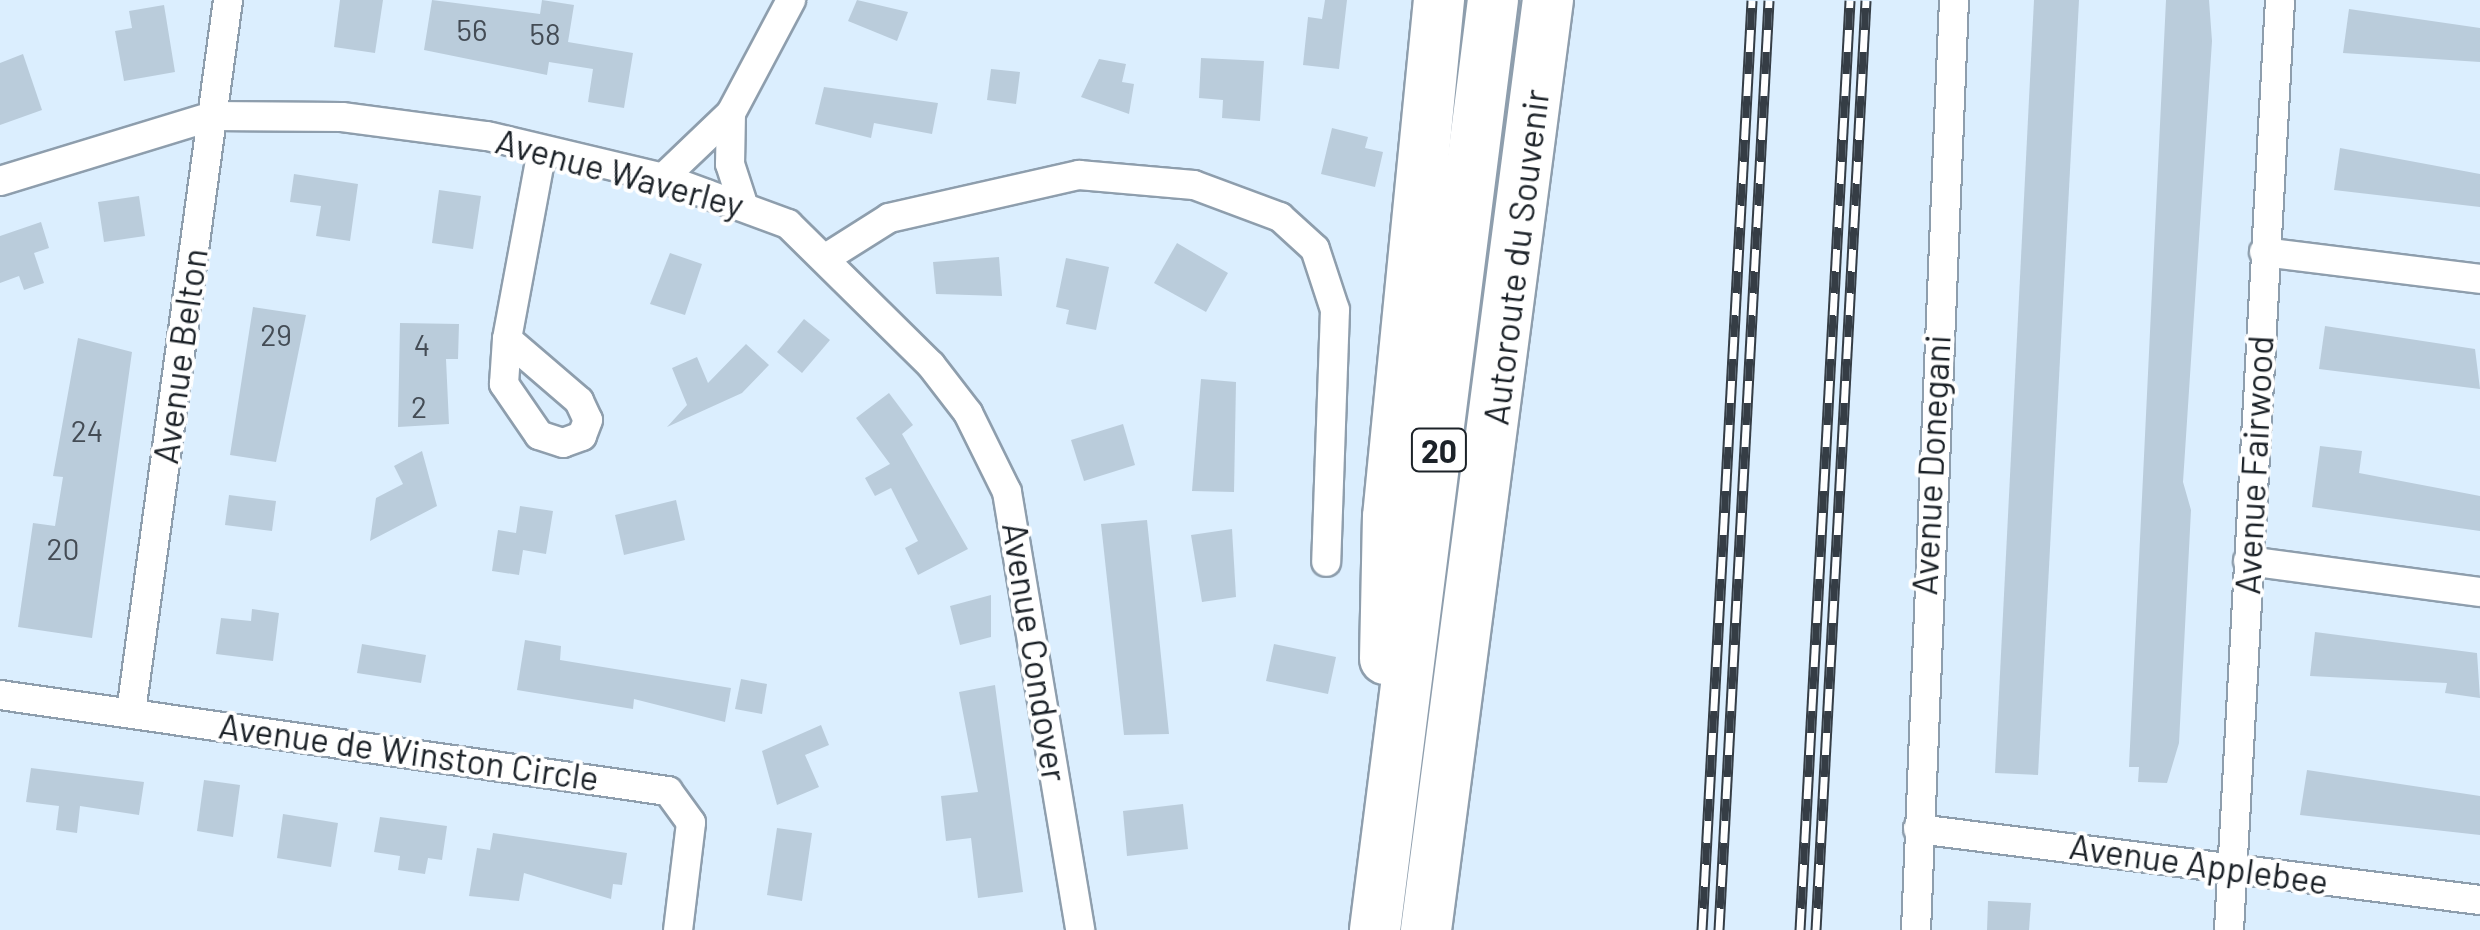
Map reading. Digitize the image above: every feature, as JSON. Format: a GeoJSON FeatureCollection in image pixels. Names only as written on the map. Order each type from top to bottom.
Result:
{"type":"FeatureCollection","features":[{"type":"Feature","properties":{"kind":"highway"},"geometry":{"type":"LineString","coordinates":[[1378,914],[1388,517],[1439,0]]}},
{"type":"Feature","properties":{"kind":"highway","name":"Autoroute du Souvenir"},"geometry":{"type":"LineString","coordinates":[[1378,914],[1493,0]]}},
{"type":"Feature","properties":{"kind":"highway","name":"Autoroute du Souvenir"},"geometry":{"type":"LineString","coordinates":[[1426,930],[1548,0]]}},
{"type":"Feature","properties":{"kind":"highway"},"geometry":{"type":"LineString","coordinates":[[1532,134],[1580,0]]}},
{"type":"Feature","properties":{"kind":"street","name":"Avenue Belton"},"geometry":{"type":"LineString","coordinates":[[131,712],[228,0]]}},
{"type":"Feature","properties":{"kind":"street"},"geometry":{"type":"LineString","coordinates":[[663,178],[730,113],[791,0]]}},
{"type":"Feature","properties":{"kind":"street","name":"Avenue Donegani"},"geometry":{"type":"LineString","coordinates":[[1916,930],[1954,0]]}},
{"type":"Feature","properties":{"kind":"street","name":"Avenue Fairwood"},"geometry":{"type":"LineString","coordinates":[[2229,930],[2280,0]]}},
{"type":"Feature","properties":{"kind":"street"},"geometry":{"type":"LineString","coordinates":[[730,113],[730,164],[742,200]]}},
{"type":"Feature","properties":{"kind":"street","name":"Avenue Waverley"},"geometry":{"type":"LineString","coordinates":[[0,182],[212,116],[377,120],[542,150],[742,200],[828,256]]}},
{"type":"Feature","properties":{"kind":"street"},"geometry":{"type":"LineString","coordinates":[[507,340],[542,150]]}},
{"type":"Feature","properties":{"kind":"street"},"geometry":{"type":"LineString","coordinates":[[828,256],[889,218],[1037,180],[1135,176],[1227,194],[1280,217],[1315,250],[1335,310],[1326,562]]}},
{"type":"Feature","properties":{"kind":"street"},"geometry":{"type":"LineString","coordinates":[[2264,252],[2480,278]]}},
{"type":"Feature","properties":{"kind":"street","name":"Avenue Condover"},"geometry":{"type":"LineString","coordinates":[[828,256],[954,392],[1007,492],[1080,930]]}},
{"type":"Feature","properties":{"kind":"street"},"geometry":{"type":"LineString","coordinates":[[2248,562],[2480,592]]}},
{"type":"Feature","properties":{"kind":"street","name":"Avenue de Winston Circle"},"geometry":{"type":"LineString","coordinates":[[0,696],[668,791],[691,823],[678,930]]}},
{"type":"Feature","properties":{"kind":"street","name":"Avenue Applebee"},"geometry":{"type":"LineString","coordinates":[[1918,829],[2480,900]]}},
{"type":"Feature","properties":{"kind":"building"},"geometry":{"type":"Polygon","coordinates":[[[340,0],[383,0],[375,53],[334,47],[340,0]]]}},
{"type":"Feature","properties":{"kind":"building"},"geometry":{"type":"Polygon","coordinates":[[[432,0],[540,14],[542,0],[574,5],[568,42],[633,53],[624,108],[588,102],[593,69],[549,62],[547,75],[424,50],[432,0]]]}},
{"type":"Feature","properties":{"kind":"building"},"geometry":{"type":"Polygon","coordinates":[[[857,0],[908,12],[897,41],[848,21],[857,0]]]}},
{"type":"Feature","properties":{"kind":"building"},"geometry":{"type":"Polygon","coordinates":[[[1325,0],[1347,0],[1339,69],[1303,65],[1308,17],[1322,19],[1325,0]]]}},
{"type":"Feature","properties":{"kind":"building"},"geometry":{"type":"Polygon","coordinates":[[[2034,0],[2079,0],[2038,775],[1995,773],[2034,0]]]}},
{"type":"Feature","properties":{"kind":"building"},"geometry":{"type":"Polygon","coordinates":[[[2166,0],[2209,0],[2212,41],[2183,482],[2191,510],[2179,743],[2167,783],[2138,782],[2139,767],[2129,767],[2166,0]]]}},
{"type":"Feature","properties":{"kind":"building"},"geometry":{"type":"Polygon","coordinates":[[[164,5],[175,72],[124,81],[115,31],[132,28],[129,11],[164,5]]]}},
{"type":"Feature","properties":{"kind":"building"},"geometry":{"type":"Polygon","coordinates":[[[2349,9],[2480,28],[2480,62],[2343,53],[2349,9]]]}},
{"type":"Feature","properties":{"kind":"building"},"geometry":{"type":"Polygon","coordinates":[[[23,54],[42,110],[0,125],[0,63],[23,54]]]}},
{"type":"Feature","properties":{"kind":"building"},"geometry":{"type":"Polygon","coordinates":[[[1201,58],[1264,61],[1260,121],[1222,118],[1223,100],[1199,98],[1201,58]]]}},
{"type":"Feature","properties":{"kind":"building"},"geometry":{"type":"Polygon","coordinates":[[[1099,59],[1126,64],[1122,82],[1134,84],[1129,114],[1081,97],[1099,59]]]}},
{"type":"Feature","properties":{"kind":"building"},"geometry":{"type":"Polygon","coordinates":[[[991,69],[1020,72],[1016,104],[987,100],[991,69]]]}},
{"type":"Feature","properties":{"kind":"building"},"geometry":{"type":"Polygon","coordinates":[[[824,87],[938,103],[932,134],[874,123],[871,138],[815,124],[824,87]]]}},
{"type":"Feature","properties":{"kind":"building"},"geometry":{"type":"Polygon","coordinates":[[[1332,128],[1368,137],[1365,148],[1383,152],[1375,187],[1321,174],[1332,128]]]}},
{"type":"Feature","properties":{"kind":"building"},"geometry":{"type":"Polygon","coordinates":[[[2340,148],[2480,174],[2480,207],[2334,190],[2340,148]]]}},
{"type":"Feature","properties":{"kind":"building"},"geometry":{"type":"Polygon","coordinates":[[[294,174],[358,184],[350,241],[316,236],[321,206],[290,202],[294,174]]]}},
{"type":"Feature","properties":{"kind":"building"},"geometry":{"type":"Polygon","coordinates":[[[439,190],[481,196],[473,249],[432,243],[439,190]]]}},
{"type":"Feature","properties":{"kind":"building"},"geometry":{"type":"Polygon","coordinates":[[[139,196],[145,236],[104,242],[98,202],[139,196]]]}},
{"type":"Feature","properties":{"kind":"building"},"geometry":{"type":"Polygon","coordinates":[[[41,222],[49,248],[34,253],[44,283],[24,290],[19,276],[0,283],[0,236],[41,222]]]}},
{"type":"Feature","properties":{"kind":"building"},"geometry":{"type":"Polygon","coordinates":[[[1177,243],[1228,273],[1206,312],[1154,283],[1177,243]]]}},
{"type":"Feature","properties":{"kind":"building"},"geometry":{"type":"Polygon","coordinates":[[[670,253],[702,264],[685,315],[650,304],[670,253]]]}},
{"type":"Feature","properties":{"kind":"building"},"geometry":{"type":"Polygon","coordinates":[[[999,257],[1002,296],[936,294],[933,262],[999,257]]]}},
{"type":"Feature","properties":{"kind":"building"},"geometry":{"type":"Polygon","coordinates":[[[1066,258],[1109,267],[1096,330],[1066,324],[1069,310],[1056,307],[1066,258]]]}},
{"type":"Feature","properties":{"kind":"building"},"geometry":{"type":"Polygon","coordinates":[[[253,307],[306,315],[276,462],[230,455],[253,307]]]}},
{"type":"Feature","properties":{"kind":"building"},"geometry":{"type":"Polygon","coordinates":[[[804,319],[830,340],[802,373],[777,352],[804,319]]]}},
{"type":"Feature","properties":{"kind":"building"},"geometry":{"type":"Polygon","coordinates":[[[400,323],[459,324],[458,359],[446,359],[449,424],[398,427],[400,323]]]}},
{"type":"Feature","properties":{"kind":"building"},"geometry":{"type":"Polygon","coordinates":[[[2325,326],[2475,349],[2480,389],[2319,369],[2325,326]]]}},
{"type":"Feature","properties":{"kind":"building"},"geometry":{"type":"Polygon","coordinates":[[[78,338],[132,352],[92,638],[18,627],[33,523],[55,526],[63,477],[53,476],[78,338]]]}},
{"type":"Feature","properties":{"kind":"building"},"geometry":{"type":"Polygon","coordinates":[[[746,344],[769,365],[742,393],[667,427],[687,405],[672,368],[697,357],[708,383],[746,344]]]}},
{"type":"Feature","properties":{"kind":"building"},"geometry":{"type":"Polygon","coordinates":[[[1201,379],[1236,382],[1234,492],[1192,491],[1201,379]]]}},
{"type":"Feature","properties":{"kind":"building"},"geometry":{"type":"Polygon","coordinates":[[[889,393],[913,425],[902,434],[968,549],[918,575],[905,548],[918,541],[891,488],[875,496],[865,478],[890,464],[856,418],[889,393]]]}},
{"type":"Feature","properties":{"kind":"building"},"geometry":{"type":"Polygon","coordinates":[[[1123,424],[1135,465],[1084,481],[1071,440],[1123,424]]]}},
{"type":"Feature","properties":{"kind":"building"},"geometry":{"type":"Polygon","coordinates":[[[2320,446],[2362,451],[2359,473],[2480,496],[2480,531],[2312,507],[2320,446]]]}},
{"type":"Feature","properties":{"kind":"building"},"geometry":{"type":"Polygon","coordinates":[[[422,451],[437,506],[370,541],[376,498],[403,484],[394,466],[422,451]]]}},
{"type":"Feature","properties":{"kind":"building"},"geometry":{"type":"Polygon","coordinates":[[[229,495],[276,501],[272,531],[225,525],[229,495]]]}},
{"type":"Feature","properties":{"kind":"building"},"geometry":{"type":"Polygon","coordinates":[[[676,500],[685,540],[624,555],[615,515],[676,500]]]}},
{"type":"Feature","properties":{"kind":"building"},"geometry":{"type":"Polygon","coordinates":[[[520,506],[553,511],[546,554],[523,550],[519,575],[492,571],[498,530],[516,533],[520,506]]]}},
{"type":"Feature","properties":{"kind":"building"},"geometry":{"type":"Polygon","coordinates":[[[1147,520],[1169,734],[1124,735],[1101,524],[1147,520]]]}},
{"type":"Feature","properties":{"kind":"building"},"geometry":{"type":"Polygon","coordinates":[[[1232,529],[1236,597],[1202,602],[1191,535],[1232,529]]]}},
{"type":"Feature","properties":{"kind":"building"},"geometry":{"type":"Polygon","coordinates":[[[991,595],[991,637],[960,645],[950,606],[991,595]]]}},
{"type":"Feature","properties":{"kind":"building"},"geometry":{"type":"Polygon","coordinates":[[[252,609],[279,613],[273,661],[216,654],[221,618],[251,621],[252,609]]]}},
{"type":"Feature","properties":{"kind":"building"},"geometry":{"type":"Polygon","coordinates":[[[2315,632],[2477,653],[2480,698],[2445,693],[2447,683],[2310,676],[2315,632]]]}},
{"type":"Feature","properties":{"kind":"building"},"geometry":{"type":"Polygon","coordinates":[[[525,640],[561,646],[560,660],[731,688],[725,722],[634,699],[633,709],[517,690],[525,640]]]}},
{"type":"Feature","properties":{"kind":"building"},"geometry":{"type":"Polygon","coordinates":[[[362,644],[426,655],[421,683],[357,673],[362,644]]]}},
{"type":"Feature","properties":{"kind":"building"},"geometry":{"type":"Polygon","coordinates":[[[1274,644],[1336,657],[1328,694],[1266,681],[1274,644]]]}},
{"type":"Feature","properties":{"kind":"building"},"geometry":{"type":"Polygon","coordinates":[[[741,679],[767,684],[762,714],[735,709],[741,679]]]}},
{"type":"Feature","properties":{"kind":"building"},"geometry":{"type":"Polygon","coordinates":[[[995,685],[1023,892],[978,898],[971,838],[946,841],[941,796],[978,792],[959,692],[995,685]]]}},
{"type":"Feature","properties":{"kind":"building"},"geometry":{"type":"Polygon","coordinates":[[[821,725],[829,745],[805,755],[819,787],[777,805],[762,751],[821,725]]]}},
{"type":"Feature","properties":{"kind":"building"},"geometry":{"type":"Polygon","coordinates":[[[31,768],[144,782],[139,815],[80,806],[77,833],[56,830],[59,806],[26,802],[31,768]]]}},
{"type":"Feature","properties":{"kind":"building"},"geometry":{"type":"Polygon","coordinates":[[[2307,770],[2480,796],[2480,835],[2300,815],[2307,770]]]}},
{"type":"Feature","properties":{"kind":"building"},"geometry":{"type":"Polygon","coordinates":[[[204,780],[240,785],[233,837],[197,831],[204,780]]]}},
{"type":"Feature","properties":{"kind":"building"},"geometry":{"type":"Polygon","coordinates":[[[1183,804],[1188,849],[1127,856],[1123,811],[1183,804]]]}},
{"type":"Feature","properties":{"kind":"building"},"geometry":{"type":"Polygon","coordinates":[[[283,814],[338,823],[331,867],[277,858],[283,814]]]}},
{"type":"Feature","properties":{"kind":"building"},"geometry":{"type":"Polygon","coordinates":[[[380,817],[447,826],[442,860],[428,858],[425,874],[398,870],[400,856],[374,852],[380,817]]]}},
{"type":"Feature","properties":{"kind":"building"},"geometry":{"type":"Polygon","coordinates":[[[777,828],[812,833],[802,901],[767,895],[777,828]]]}},
{"type":"Feature","properties":{"kind":"building"},"geometry":{"type":"Polygon","coordinates":[[[493,833],[627,853],[622,885],[613,884],[611,899],[524,873],[519,901],[469,896],[477,848],[490,850],[493,833]]]}},
{"type":"Feature","properties":{"kind":"building"},"geometry":{"type":"Polygon","coordinates":[[[1988,901],[2031,903],[2029,930],[1987,930],[1988,901]]]}},
{"type":"Feature","properties":{"kind":"railway"},"geometry":{"type":"LineString","coordinates":[[1702,930],[1752,0]]}},
{"type":"Feature","properties":{"kind":"railway"},"geometry":{"type":"LineString","coordinates":[[1719,930],[1769,0]]}},
{"type":"Feature","properties":{"kind":"railway"},"geometry":{"type":"LineString","coordinates":[[1800,930],[1850,0]]}},
{"type":"Feature","properties":{"kind":"railway"},"geometry":{"type":"LineString","coordinates":[[1816,930],[1866,0]]}}]}
